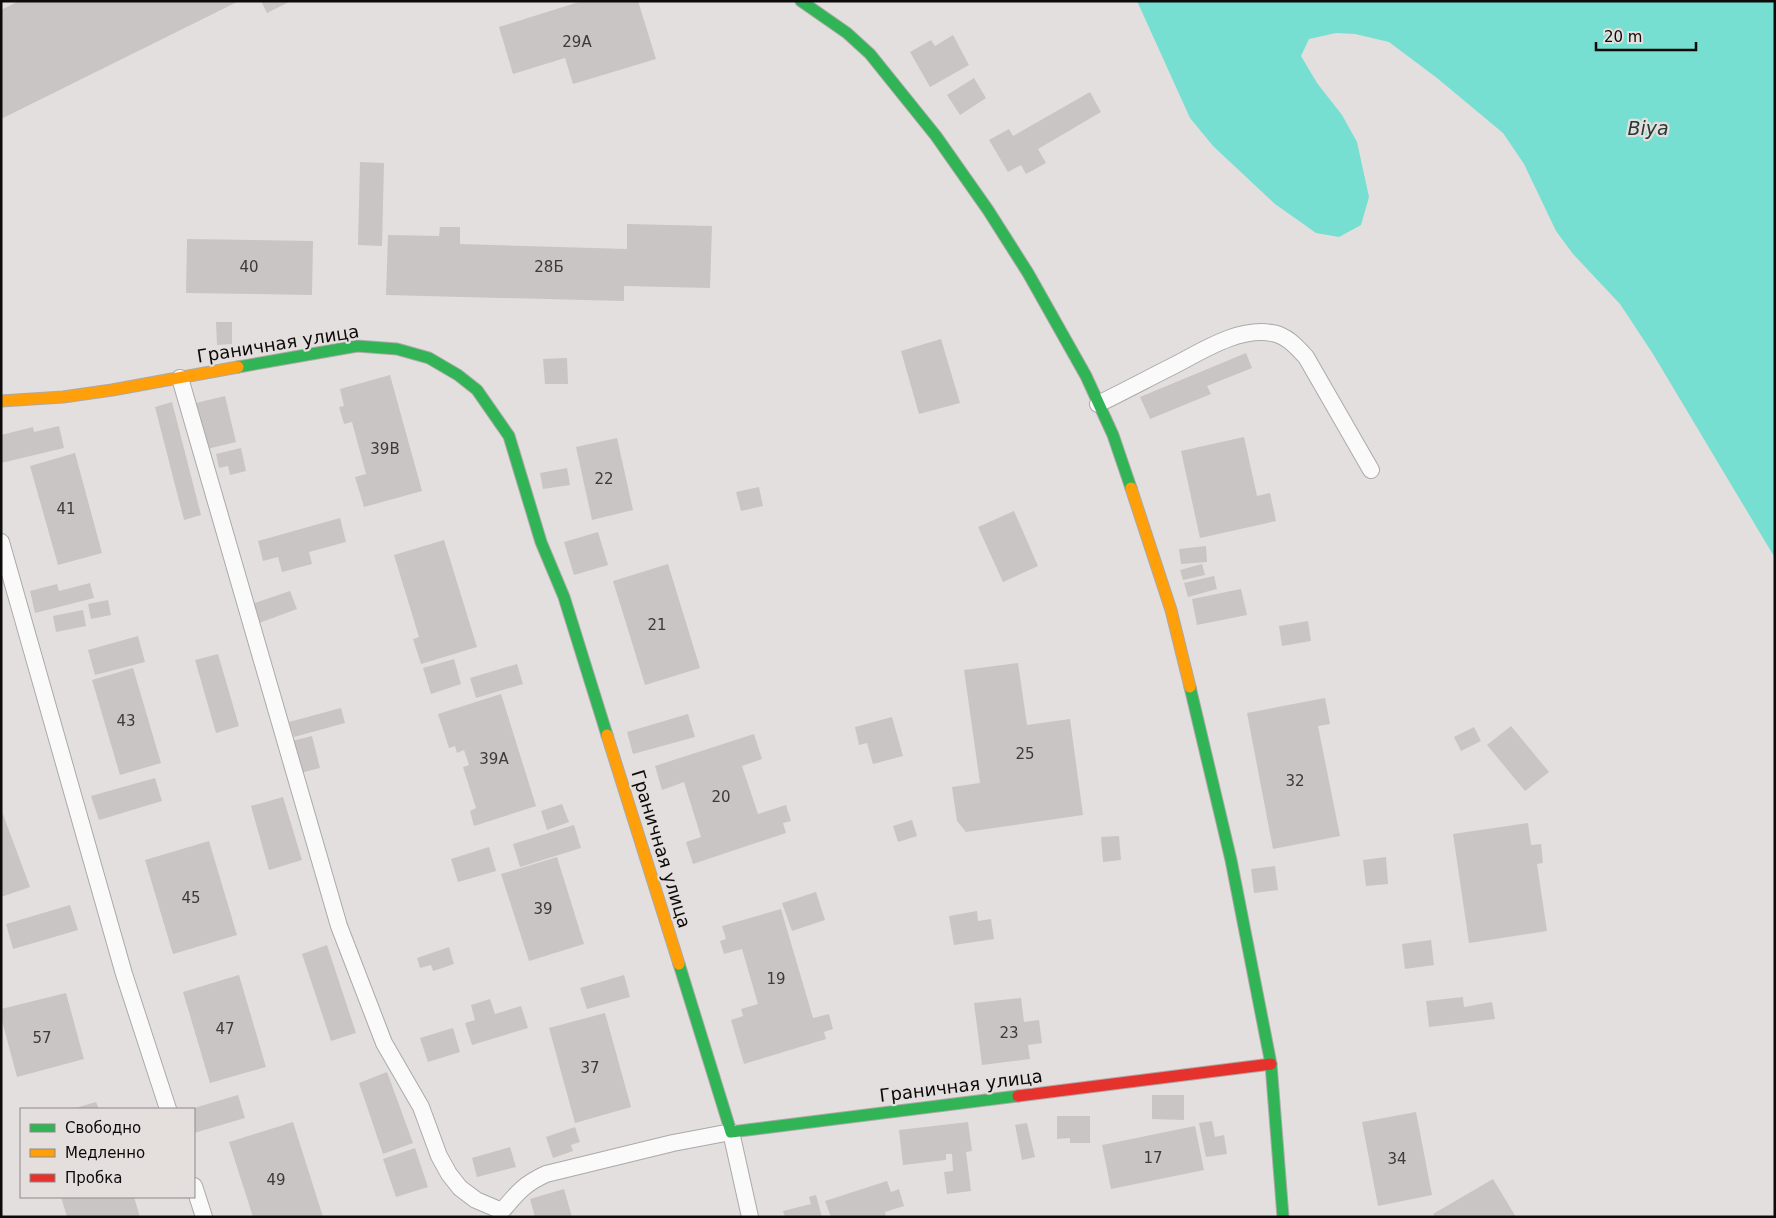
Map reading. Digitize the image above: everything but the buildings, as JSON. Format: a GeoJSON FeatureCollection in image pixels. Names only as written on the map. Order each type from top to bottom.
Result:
{"type":"FeatureCollection","features":[{"type":"Feature","properties":{"kind":"street"},"geometry":{"type":"LineString","coordinates":[[801,1],[847,33],[870,54],[936,136],[988,210],[1028,272],[1086,376],[1113,435],[1171,610],[1231,860],[1271,1064],[1283,1217]]}},
{"type":"Feature","properties":{"kind":"street","name":"Граничная улица"},"geometry":{"type":"LineString","coordinates":[[1,402],[63,397],[357,346],[397,349],[428,358],[458,375],[477,390],[509,436],[541,542],[564,597],[731,1132],[1271,1064]]}},
{"type":"Feature","properties":{"kind":"lane"},"geometry":{"type":"LineString","coordinates":[[1098,404],[1212,346],[1233,338],[1253,332],[1280,335],[1294,344],[1306,356],[1371,470]]}},
{"type":"Feature","properties":{"kind":"lane"},"geometry":{"type":"LineString","coordinates":[[180,378],[339,926],[380,1034],[395,1065],[421,1107],[439,1156],[448,1174],[460,1188],[476,1200],[504,1214],[517,1192],[530,1181],[546,1174],[731,1132],[750,1217]]}},
{"type":"Feature","properties":{"kind":"lane"},"geometry":{"type":"LineString","coordinates":[[1,542],[124,974],[168,1108]]}},
{"type":"Feature","properties":{"kind":"lane"},"geometry":{"type":"LineString","coordinates":[[195,1189],[204,1217]]}},
{"type":"Feature","properties":{"kind":"water","name":"Biya"},"geometry":{"type":"Polygon","coordinates":[[[1137,1],[1775,1],[1775,558],[1653,354],[1620,304],[1573,254],[1556,231],[1524,164],[1503,133],[1437,78],[1389,42],[1355,34],[1336,33],[1309,39],[1301,56],[1317,83],[1342,115],[1357,142],[1369,197],[1361,225],[1339,237],[1316,233],[1275,204],[1213,146],[1190,118],[1137,1]]]}},
{"type":"Feature","properties":{"kind":"traffic: fast"},"geometry":{"type":"LineString","coordinates":[[801,1],[847,33],[870,54],[936,136],[988,210],[1028,273],[1086,376],[1113,435],[1131,488]]}},
{"type":"Feature","properties":{"kind":"traffic: fast"},"geometry":{"type":"LineString","coordinates":[[238,367],[357,346],[397,349],[429,358],[458,375],[477,390],[509,436],[541,542],[564,597],[607,735]]}},
{"type":"Feature","properties":{"kind":"traffic: fast"},"geometry":{"type":"LineString","coordinates":[[1190,687],[1231,860],[1271,1064],[1283,1217]]}},
{"type":"Feature","properties":{"kind":"traffic: fast"},"geometry":{"type":"LineString","coordinates":[[679,964],[731,1132],[1018,1096]]}},
{"type":"Feature","properties":{"kind":"traffic: slow"},"geometry":{"type":"LineString","coordinates":[[1,401],[63,397],[112,390],[238,367]]}},
{"type":"Feature","properties":{"kind":"traffic: slow"},"geometry":{"type":"LineString","coordinates":[[1131,488],[1171,610],[1190,687]]}},
{"type":"Feature","properties":{"kind":"traffic: slow"},"geometry":{"type":"LineString","coordinates":[[607,735],[679,964]]}},
{"type":"Feature","properties":{"kind":"traffic: jam"},"geometry":{"type":"LineString","coordinates":[[1018,1096],[1271,1064]]}}]}
